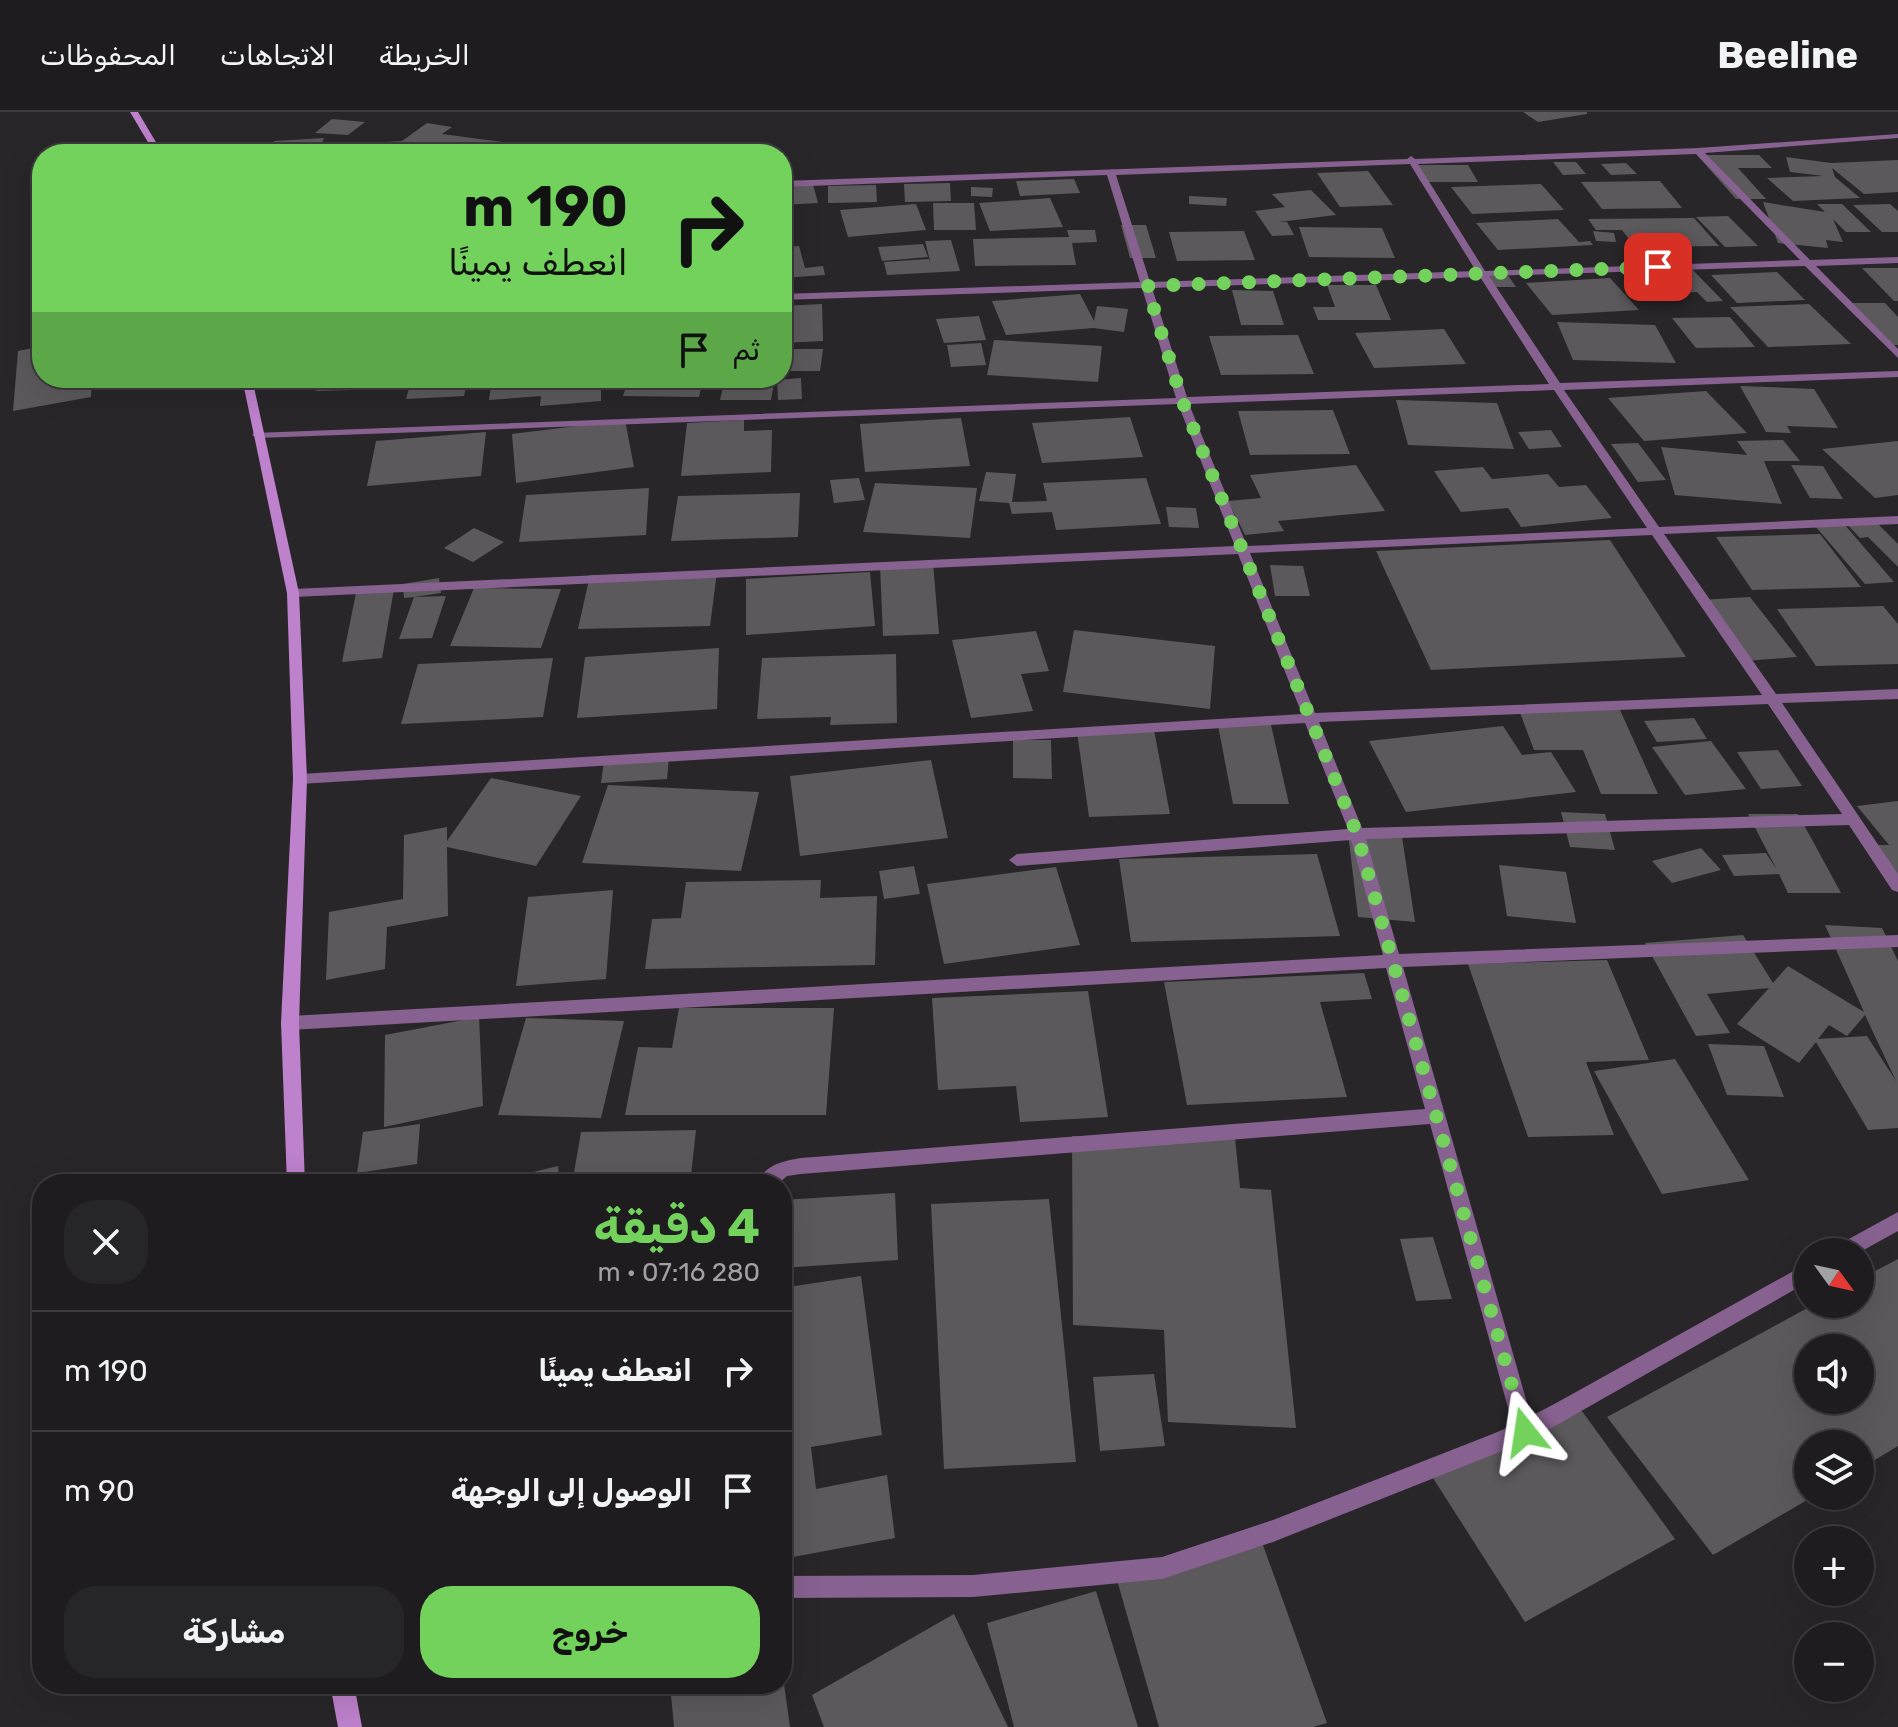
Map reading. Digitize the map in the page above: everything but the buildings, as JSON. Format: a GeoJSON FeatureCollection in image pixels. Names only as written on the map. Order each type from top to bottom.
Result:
{"type":"FeatureCollection","features":[{"type":"Feature","properties":{"kind":"main road"},"geometry":{"type":"LineString","coordinates":[[134,112],[153,144]]}},
{"type":"Feature","properties":{"kind":"main road"},"geometry":{"type":"LineString","coordinates":[[249,388],[293,593],[300,779],[290,1023],[296,1174]]}},
{"type":"Feature","properties":{"kind":"main road"},"geometry":{"type":"LineString","coordinates":[[344,1694],[350,1727]]}},
{"type":"Feature","properties":{"kind":"street"},"geometry":{"type":"LineString","coordinates":[[792,184],[1698,151],[1898,136]]}},
{"type":"Feature","properties":{"kind":"street"},"geometry":{"type":"LineString","coordinates":[[1698,151],[1898,355]]}},
{"type":"Feature","properties":{"kind":"street"},"geometry":{"type":"LineString","coordinates":[[1411,159],[1479,272],[1555,387],[1659,532],[1898,886]]}},
{"type":"Feature","properties":{"kind":"street"},"geometry":{"type":"LineString","coordinates":[[1111,173],[1182,400],[1357,834],[1525,1432]]}},
{"type":"Feature","properties":{"kind":"street"},"geometry":{"type":"LineString","coordinates":[[792,297],[1898,260]]}},
{"type":"Feature","properties":{"kind":"street"},"geometry":{"type":"LineString","coordinates":[[258,435],[1898,374]]}},
{"type":"Feature","properties":{"kind":"street"},"geometry":{"type":"LineString","coordinates":[[293,593],[1898,520]]}},
{"type":"Feature","properties":{"kind":"street"},"geometry":{"type":"LineString","coordinates":[[300,779],[1309,718],[1898,694]]}},
{"type":"Feature","properties":{"kind":"street"},"geometry":{"type":"LineString","coordinates":[[1017,860],[1357,834],[1854,819]]}},
{"type":"Feature","properties":{"kind":"street"},"geometry":{"type":"LineString","coordinates":[[290,1023],[1395,961],[1898,941]]}},
{"type":"Feature","properties":{"kind":"street"},"geometry":{"type":"LineString","coordinates":[[776,1174],[782,1169],[801,1166],[1437,1116]]}},
{"type":"Feature","properties":{"kind":"street"},"geometry":{"type":"LineString","coordinates":[[1868,1238],[1898,1221]]}},
{"type":"Feature","properties":{"kind":"street"},"geometry":{"type":"LineString","coordinates":[[792,1587],[973,1586],[1162,1568],[1273,1531],[1525,1432],[1794,1280]]}},
{"type":"Feature","properties":{"kind":"route"},"geometry":{"type":"LineString","coordinates":[[1525,1432],[1357,834],[1182,400],[1147,286],[1658,267]]}}]}
